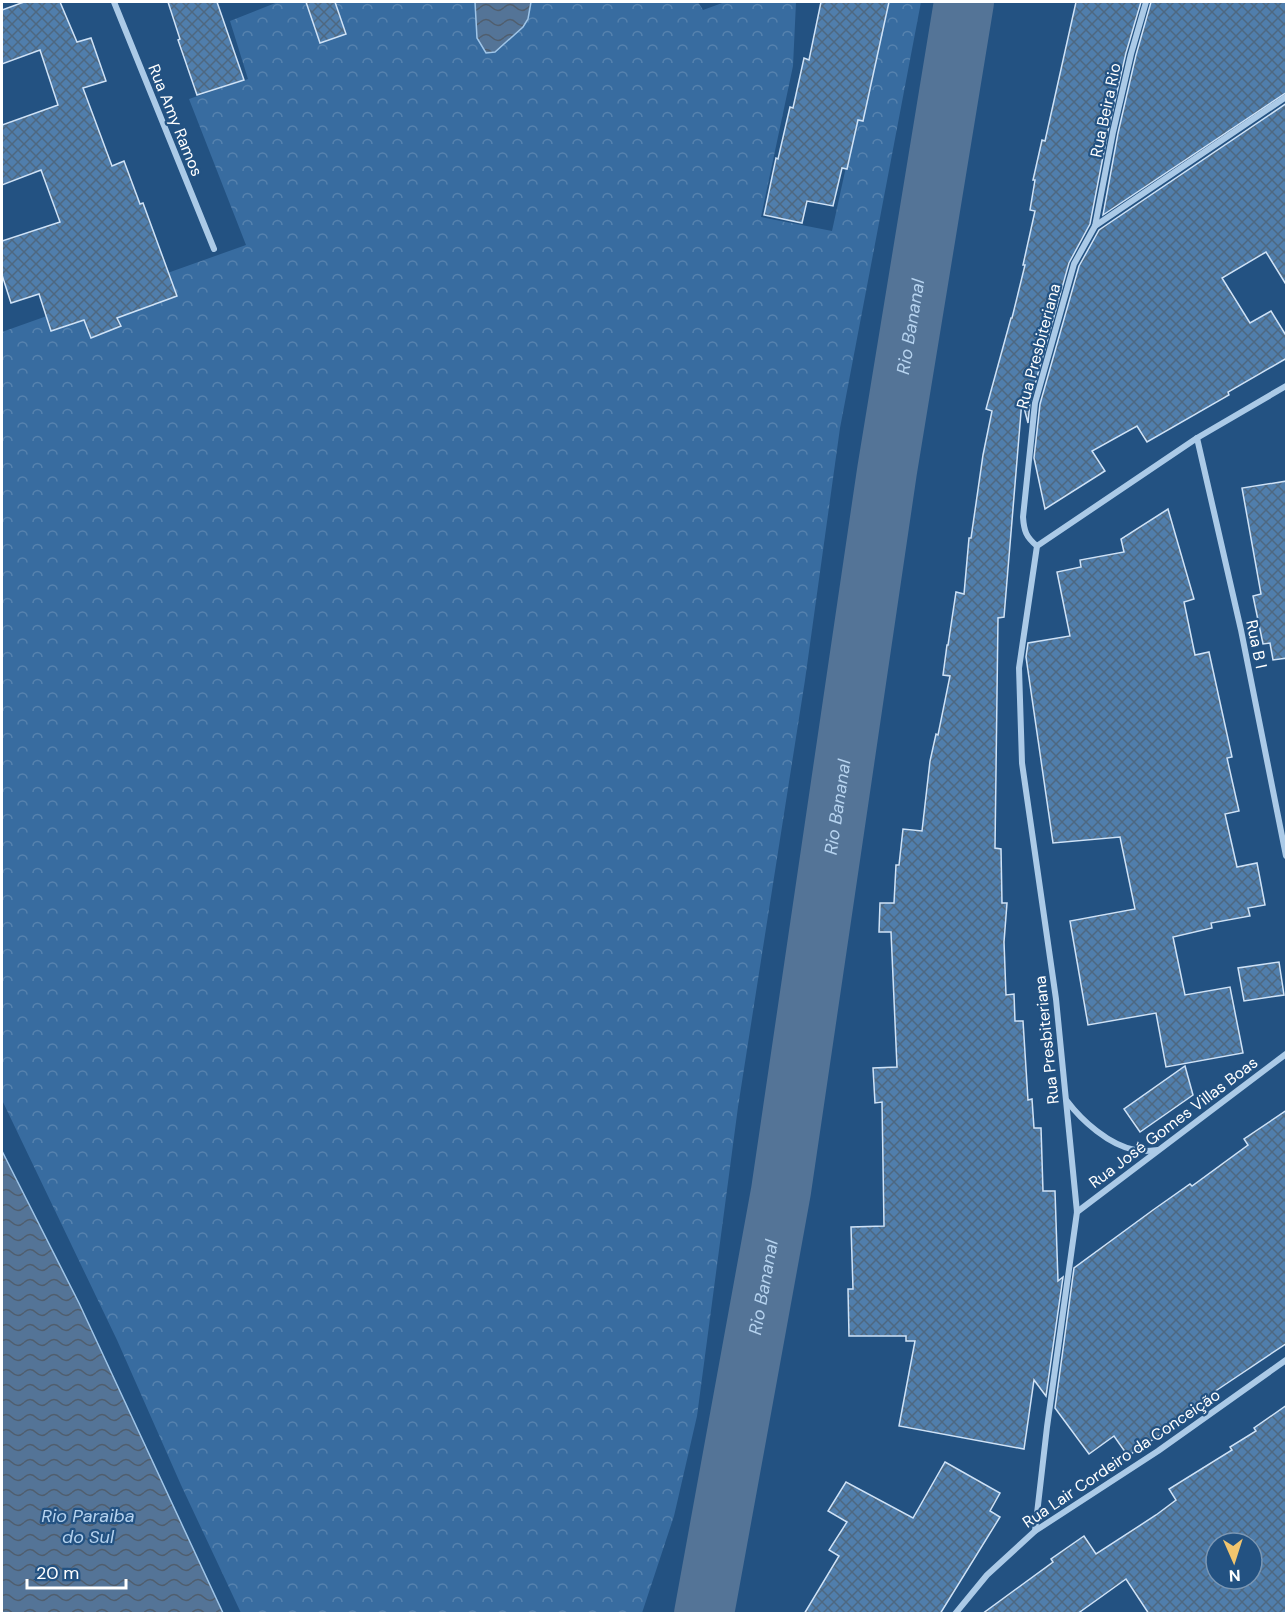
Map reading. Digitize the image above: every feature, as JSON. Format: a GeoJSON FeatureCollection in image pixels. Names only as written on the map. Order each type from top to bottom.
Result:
{"type":"FeatureCollection","features":[{"type":"Feature","properties":{"kind":"street","name":"Rua Amy Ramos"},"geometry":{"type":"LineString","coordinates":[[114,2],[214,249]]}},
{"type":"Feature","properties":{"kind":"street","name":"Rua Beira Rio"},"geometry":{"type":"LineString","coordinates":[[1095,226],[1113,132],[1146,2]]}},
{"type":"Feature","properties":{"kind":"street"},"geometry":{"type":"LineString","coordinates":[[1095,226],[1287,98]]}},
{"type":"Feature","properties":{"kind":"street","name":"Rua Presbiteriana"},"geometry":{"type":"LineString","coordinates":[[1035,1531],[1077,1212],[1056,999],[1022,763],[1019,668],[1037,546],[1024,531],[1023,517],[1035,403],[1074,264],[1095,226]]}},
{"type":"Feature","properties":{"kind":"street"},"geometry":{"type":"LineString","coordinates":[[1037,546],[1197,438],[1287,386]]}},
{"type":"Feature","properties":{"kind":"street","name":"Rua B I"},"geometry":{"type":"LineString","coordinates":[[1197,438],[1243,641],[1287,856]]}},
{"type":"Feature","properties":{"kind":"street","name":"Rua José Gomes Villas Boas"},"geometry":{"type":"LineString","coordinates":[[1077,1212],[1287,1054]]}},
{"type":"Feature","properties":{"kind":"street"},"geometry":{"type":"LineString","coordinates":[[1066,1100],[1086,1123],[1108,1139],[1133,1150],[1158,1150]]}},
{"type":"Feature","properties":{"kind":"street","name":"Rua Lair Cordeiro da Conceição"},"geometry":{"type":"LineString","coordinates":[[955,1614],[987,1575],[1035,1531],[1158,1451],[1287,1360]]}},
{"type":"Feature","properties":{"kind":"green space"},"geometry":{"type":"Polygon","coordinates":[[[278,2],[698,2],[703,10],[725,2],[796,2],[793,66],[761,217],[832,231],[882,2],[921,2],[840,428],[805,680],[738,1107],[697,1416],[674,1516],[642,1613],[241,1613],[117,1340],[2,1100],[2,332],[246,245],[189,99],[248,79],[230,21],[278,2]]]}},
{"type":"Feature","properties":{"kind":"water"},"geometry":{"type":"Polygon","coordinates":[[[475,2],[531,2],[528,19],[523,27],[495,52],[486,53],[477,38],[475,2]]]}},
{"type":"Feature","properties":{"kind":"water","name":"Rio Paraiba do Sul"},"geometry":{"type":"Polygon","coordinates":[[[2,1151],[79,1303],[223,1613],[2,1613],[2,1151]]]}},
{"type":"Feature","properties":{"kind":"building"},"geometry":{"type":"Polygon","coordinates":[[[24,2],[60,2],[77,42],[91,38],[106,81],[83,88],[112,166],[124,161],[140,204],[143,203],[177,296],[117,318],[121,326],[91,338],[84,320],[51,331],[39,294],[11,303],[2,275],[2,241],[60,222],[41,170],[2,185],[2,125],[58,105],[40,50],[2,64],[2,10],[24,2]]]}},
{"type":"Feature","properties":{"kind":"building"},"geometry":{"type":"Polygon","coordinates":[[[168,2],[217,2],[244,80],[197,95],[168,2]]]}},
{"type":"Feature","properties":{"kind":"building"},"geometry":{"type":"Polygon","coordinates":[[[306,2],[335,2],[346,34],[320,43],[306,2]]]}},
{"type":"Feature","properties":{"kind":"building"},"geometry":{"type":"Polygon","coordinates":[[[821,2],[889,2],[863,121],[858,120],[847,169],[842,168],[833,206],[807,201],[802,223],[764,215],[776,158],[778,159],[790,107],[793,108],[804,58],[809,60],[821,2]]]}},
{"type":"Feature","properties":{"kind":"building"},"geometry":{"type":"Polygon","coordinates":[[[1076,2],[1141,2],[1126,53],[1108,131],[1090,224],[1069,263],[1030,402],[1028,423],[1022,400],[1004,617],[998,618],[995,848],[1001,849],[1002,903],[1007,903],[1004,942],[1006,995],[1014,994],[1015,1021],[1023,1021],[1028,1100],[1032,1099],[1034,1128],[1041,1128],[1043,1191],[1055,1191],[1058,1281],[1063,1277],[1046,1396],[1034,1380],[1024,1449],[899,1426],[915,1341],[906,1341],[906,1336],[849,1336],[848,1289],[853,1289],[851,1227],[884,1226],[882,1102],[875,1103],[873,1068],[897,1067],[891,932],[879,932],[880,903],[894,903],[896,865],[899,865],[903,829],[922,831],[930,761],[936,734],[938,735],[950,676],[943,675],[947,645],[956,592],[964,594],[969,538],[971,538],[992,411],[986,409],[1025,265],[1023,265],[1035,211],[1030,210],[1035,180],[1033,180],[1042,140],[1045,141],[1076,2]]]}},
{"type":"Feature","properties":{"kind":"building"},"geometry":{"type":"Polygon","coordinates":[[[1151,2],[1287,2],[1287,92],[1103,215],[1118,133],[1151,2]]]}},
{"type":"Feature","properties":{"kind":"building"},"geometry":{"type":"Polygon","coordinates":[[[1287,103],[1287,286],[1266,252],[1222,278],[1250,323],[1271,311],[1287,337],[1287,358],[1228,392],[1229,395],[1147,442],[1137,426],[1092,451],[1105,471],[1045,509],[1034,458],[1040,404],[1079,266],[1099,230],[1287,103]]]}},
{"type":"Feature","properties":{"kind":"building"},"geometry":{"type":"Polygon","coordinates":[[[1287,481],[1287,658],[1273,660],[1270,643],[1263,644],[1253,596],[1261,594],[1242,488],[1287,481]]]}},
{"type":"Feature","properties":{"kind":"building"},"geometry":{"type":"Polygon","coordinates":[[[1168,509],[1194,599],[1184,602],[1195,655],[1209,652],[1232,757],[1227,758],[1239,811],[1225,814],[1237,867],[1257,863],[1265,905],[1248,908],[1250,916],[1211,923],[1212,928],[1173,937],[1185,995],[1230,987],[1243,1053],[1166,1067],[1156,1013],[1088,1025],[1070,921],[1135,909],[1120,837],[1053,843],[1026,657],[1028,643],[1070,636],[1057,572],[1081,567],[1080,560],[1124,552],[1121,539],[1168,509]]]}},
{"type":"Feature","properties":{"kind":"building"},"geometry":{"type":"Polygon","coordinates":[[[1279,962],[1284,995],[1244,1001],[1238,968],[1279,962]]]}},
{"type":"Feature","properties":{"kind":"building"},"geometry":{"type":"Polygon","coordinates":[[[1185,1066],[1193,1095],[1140,1132],[1124,1109],[1185,1066]]]}},
{"type":"Feature","properties":{"kind":"building"},"geometry":{"type":"Polygon","coordinates":[[[1287,1110],[1287,1343],[1211,1394],[1213,1396],[1128,1456],[1114,1436],[1089,1454],[1055,1408],[1074,1268],[1248,1145],[1244,1139],[1287,1110]]]}},
{"type":"Feature","properties":{"kind":"building"},"geometry":{"type":"Polygon","coordinates":[[[1287,1405],[1287,1614],[1149,1614],[1126,1579],[1077,1614],[982,1614],[1053,1562],[1051,1559],[1084,1536],[1096,1554],[1156,1515],[1176,1500],[1169,1489],[1232,1450],[1230,1447],[1256,1431],[1254,1428],[1287,1405]]]}},
{"type":"Feature","properties":{"kind":"building"},"geometry":{"type":"Polygon","coordinates":[[[945,1462],[1000,1493],[990,1511],[1000,1517],[940,1614],[804,1614],[839,1556],[829,1550],[847,1522],[828,1511],[846,1482],[913,1518],[945,1462]]]}},
{"type":"Feature","properties":{"kind":"waterway","name":"Rio Bananal"},"geometry":{"type":"LineString","coordinates":[[704,1614],[781,1191],[887,471],[964,2]]}}]}
